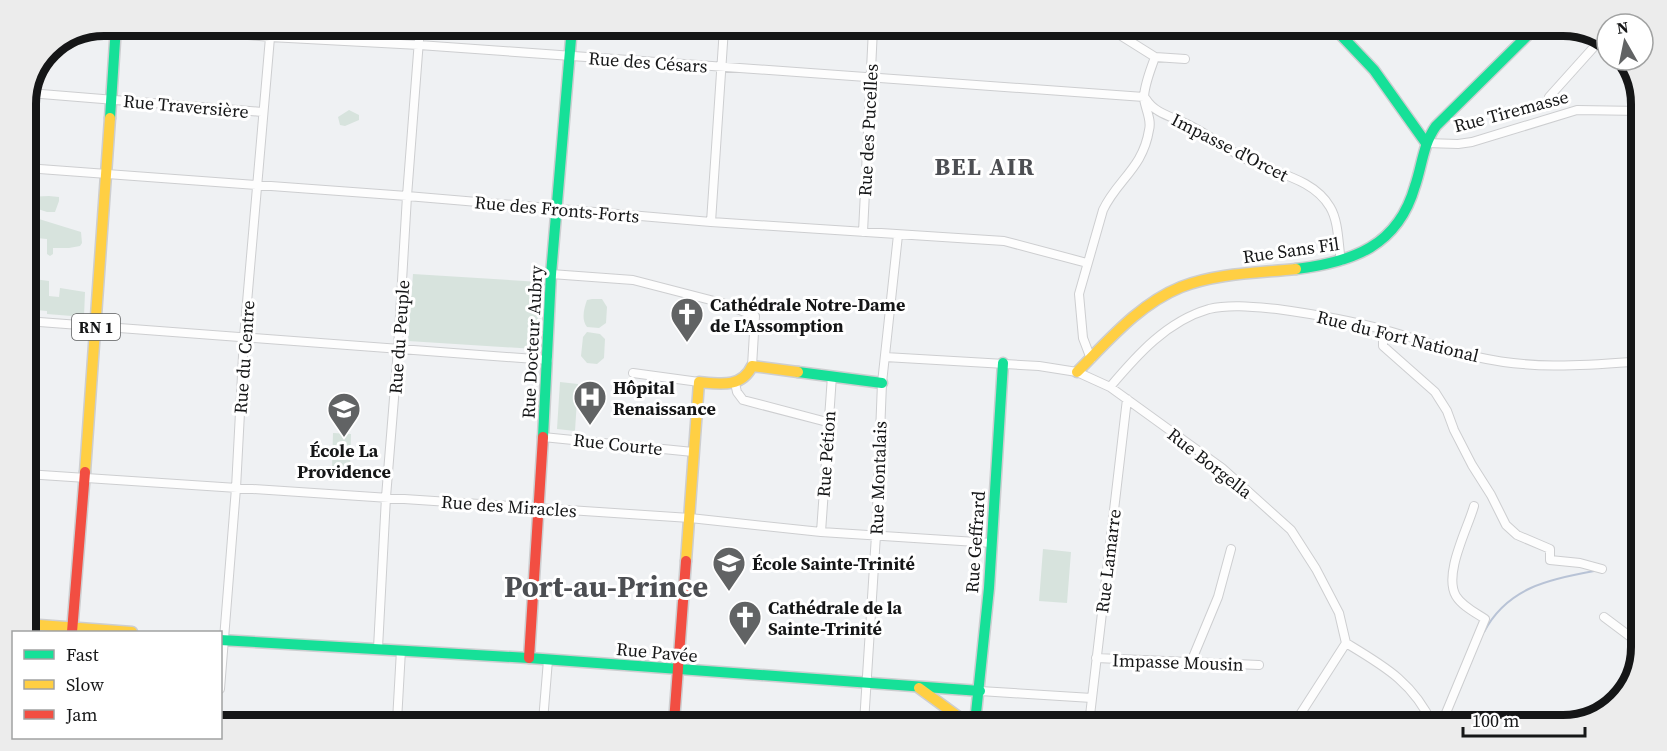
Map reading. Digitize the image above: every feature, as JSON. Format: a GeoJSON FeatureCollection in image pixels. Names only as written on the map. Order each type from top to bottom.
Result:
{"type":"FeatureCollection","features":[{"type":"Feature","properties":{"kind":"street","name":"RN 1"},"geometry":{"type":"LineString","coordinates":[[72,630],[85,478],[115,36]]}},
{"type":"Feature","properties":{"kind":"street","name":"Rue des Césars"},"geometry":{"type":"LineString","coordinates":[[259,36],[419,45],[1144,97]]}},
{"type":"Feature","properties":{"kind":"street","name":"Rue du Peuple"},"geometry":{"type":"LineString","coordinates":[[378,648],[386,497],[420,36]]}},
{"type":"Feature","properties":{"kind":"street","name":"Rue Docteur Aubry"},"geometry":{"type":"LineString","coordinates":[[529,658],[548,360],[551,274],[571,36]]}},
{"type":"Feature","properties":{"kind":"street"},"geometry":{"type":"LineString","coordinates":[[711,222],[723,36]]}},
{"type":"Feature","properties":{"kind":"street","name":"Rue des Pucelles"},"geometry":{"type":"LineString","coordinates":[[863,232],[873,36]]}},
{"type":"Feature","properties":{"kind":"street"},"geometry":{"type":"LineString","coordinates":[[1122,36],[1155,57],[1185,59]]}},
{"type":"Feature","properties":{"kind":"street"},"geometry":{"type":"LineString","coordinates":[[1342,36],[1357,49],[1387,86],[1426,143]]}},
{"type":"Feature","properties":{"kind":"street","name":"Rue Sans Fil"},"geometry":{"type":"LineString","coordinates":[[1077,372],[1144,308],[1180,287],[1208,278],[1341,261],[1350,259],[1380,243],[1402,220],[1413,198],[1426,143],[1436,124],[1496,69],[1527,36]]}},
{"type":"Feature","properties":{"kind":"street","name":"Rue du Centre"},"geometry":{"type":"LineString","coordinates":[[222,640],[236,488],[244,337],[270,37]]}},
{"type":"Feature","properties":{"kind":"street"},"geometry":{"type":"LineString","coordinates":[[1549,97],[1595,46]]}},
{"type":"Feature","properties":{"kind":"street"},"geometry":{"type":"LineString","coordinates":[[1091,359],[1083,338],[1079,294],[1102,210],[1107,200],[1131,172],[1143,150],[1150,130],[1144,97],[1155,57]]}},
{"type":"Feature","properties":{"kind":"street","name":"Rue Traversière"},"geometry":{"type":"LineString","coordinates":[[37,94],[262,112]]}},
{"type":"Feature","properties":{"kind":"street","name":"Impasse d'Orcet"},"geometry":{"type":"LineString","coordinates":[[1144,97],[1154,109],[1211,136],[1241,156],[1316,191],[1331,208],[1341,261]]}},
{"type":"Feature","properties":{"kind":"street","name":"Rue Tiremasse"},"geometry":{"type":"LineString","coordinates":[[1426,143],[1472,142],[1577,110],[1631,111]]}},
{"type":"Feature","properties":{"kind":"street","name":"Rue des Fronts-Forts"},"geometry":{"type":"LineString","coordinates":[[36,169],[407,196],[711,222],[1004,241],[1087,263]]}},
{"type":"Feature","properties":{"kind":"street","name":"Rue Montalais"},"geometry":{"type":"LineString","coordinates":[[864,715],[876,535],[882,383],[898,235]]}},
{"type":"Feature","properties":{"kind":"street"},"geometry":{"type":"LineString","coordinates":[[551,274],[633,280],[722,303],[755,316],[752,366],[747,377],[735,383],[699,382],[633,373]]}},
{"type":"Feature","properties":{"kind":"street","name":"Rue du Fort National"},"geometry":{"type":"LineString","coordinates":[[1110,387],[1140,353],[1163,332],[1209,309],[1236,307],[1259,307],[1347,320],[1475,357],[1523,366],[1631,362]]}},
{"type":"Feature","properties":{"kind":"street"},"geometry":{"type":"LineString","coordinates":[[36,322],[548,360]]}},
{"type":"Feature","properties":{"kind":"street"},"geometry":{"type":"LineString","coordinates":[[1383,329],[1383,346],[1435,392],[1447,411],[1472,465],[1506,525],[1517,535],[1551,549],[1550,560],[1580,563],[1602,569]]}},
{"type":"Feature","properties":{"kind":"street","name":"Rue Borgella"},"geometry":{"type":"LineString","coordinates":[[885,357],[1039,366],[1077,372],[1110,387],[1222,468],[1291,530],[1316,569],[1339,613],[1346,643]]}},
{"type":"Feature","properties":{"kind":"street","name":"Rue Geffrard"},"geometry":{"type":"LineString","coordinates":[[976,715],[992,543],[1003,363]]}},
{"type":"Feature","properties":{"kind":"street"},"geometry":{"type":"LineString","coordinates":[[752,366],[882,383]]}},
{"type":"Feature","properties":{"kind":"street","name":"Rue Pétion"},"geometry":{"type":"LineString","coordinates":[[821,532],[831,376]]}},
{"type":"Feature","properties":{"kind":"street"},"geometry":{"type":"LineString","coordinates":[[675,715],[699,382]]}},
{"type":"Feature","properties":{"kind":"street"},"geometry":{"type":"LineString","coordinates":[[735,383],[737,392],[743,400],[827,422]]}},
{"type":"Feature","properties":{"kind":"street","name":"Rue Lamarre"},"geometry":{"type":"LineString","coordinates":[[1090,715],[1127,399]]}},
{"type":"Feature","properties":{"kind":"street","name":"Rue Courte"},"geometry":{"type":"LineString","coordinates":[[543,437],[693,452]]}},
{"type":"Feature","properties":{"kind":"street","name":"Rue des Miracles"},"geometry":{"type":"LineString","coordinates":[[36,475],[690,518],[821,532],[992,543]]}},
{"type":"Feature","properties":{"kind":"street"},"geometry":{"type":"LineString","coordinates":[[1445,715],[1485,620],[1457,597],[1453,589],[1456,556],[1474,506]]}},
{"type":"Feature","properties":{"kind":"street"},"geometry":{"type":"LineString","coordinates":[[1191,662],[1218,597],[1231,549]]}},
{"type":"Feature","properties":{"kind":"street"},"geometry":{"type":"LineString","coordinates":[[1604,617],[1631,636]]}},
{"type":"Feature","properties":{"kind":"street"},"geometry":{"type":"LineString","coordinates":[[36,625],[92,631]]}},
{"type":"Feature","properties":{"kind":"street","name":"Rue Pavée"},"geometry":{"type":"LineString","coordinates":[[222,640],[529,658],[678,671],[1092,698]]}},
{"type":"Feature","properties":{"kind":"street"},"geometry":{"type":"LineString","coordinates":[[1300,715],[1346,643],[1398,676],[1428,715]]}},
{"type":"Feature","properties":{"kind":"street"},"geometry":{"type":"LineString","coordinates":[[397,715],[401,650]]}},
{"type":"Feature","properties":{"kind":"street","name":"Impasse Mousin"},"geometry":{"type":"LineString","coordinates":[[1096,658],[1259,665]]}},
{"type":"Feature","properties":{"kind":"street"},"geometry":{"type":"LineString","coordinates":[[543,715],[548,660]]}},
{"type":"Feature","properties":{"kind":"street"},"geometry":{"type":"LineString","coordinates":[[919,688],[956,715]]}},
{"type":"Feature","properties":{"kind":"shaded area"},"geometry":{"type":"Polygon","coordinates":[[[349,110],[359,115],[359,120],[345,126],[340,125],[338,117],[349,110]]]}},
{"type":"Feature","properties":{"kind":"shaded area"},"geometry":{"type":"Polygon","coordinates":[[[36,197],[59,197],[55,212],[36,208],[36,197]]]}},
{"type":"Feature","properties":{"kind":"shaded area"},"geometry":{"type":"Polygon","coordinates":[[[36,218],[81,232],[82,243],[80,246],[69,248],[53,248],[53,254],[50,256],[47,254],[47,239],[36,238],[36,218]]]}},
{"type":"Feature","properties":{"kind":"shaded area"},"geometry":{"type":"Polygon","coordinates":[[[413,274],[540,282],[536,349],[408,341],[413,274]]]}},
{"type":"Feature","properties":{"kind":"shaded area"},"geometry":{"type":"Polygon","coordinates":[[[36,279],[49,281],[49,296],[59,297],[60,288],[85,292],[84,317],[47,314],[47,311],[36,310],[36,279]]]}},
{"type":"Feature","properties":{"kind":"shaded area"},"geometry":{"type":"Polygon","coordinates":[[[602,299],[607,307],[606,323],[599,328],[587,327],[584,321],[587,300],[602,299]]]}},
{"type":"Feature","properties":{"kind":"shaded area"},"geometry":{"type":"Polygon","coordinates":[[[587,332],[600,334],[605,339],[604,358],[597,364],[587,363],[581,356],[583,337],[587,332]]]}},
{"type":"Feature","properties":{"kind":"shaded area"},"geometry":{"type":"Polygon","coordinates":[[[560,382],[578,384],[575,431],[557,429],[560,382]]]}},
{"type":"Feature","properties":{"kind":"shaded area"},"geometry":{"type":"Polygon","coordinates":[[[333,433],[351,434],[350,469],[332,468],[333,433]]]}},
{"type":"Feature","properties":{"kind":"shaded area"},"geometry":{"type":"Polygon","coordinates":[[[1043,549],[1071,552],[1067,603],[1039,601],[1043,549]]]}},
{"type":"Feature","properties":{"kind":"waterway"},"geometry":{"type":"LineString","coordinates":[[1484,632],[1493,617],[1517,595],[1545,582],[1594,571]]}},
{"type":"Feature","properties":{"kind":"waterway"},"geometry":{"type":"LineString","coordinates":[[1456,698],[1472,659]]}},
{"type":"Feature","properties":{"kind":"traffic: fast"},"geometry":{"type":"LineString","coordinates":[[110,118],[115,36]]}},
{"type":"Feature","properties":{"kind":"traffic: fast"},"geometry":{"type":"LineString","coordinates":[[543,437],[551,274],[571,36]]}},
{"type":"Feature","properties":{"kind":"traffic: fast"},"geometry":{"type":"LineString","coordinates":[[1342,36],[1374,70],[1426,143]]}},
{"type":"Feature","properties":{"kind":"traffic: fast"},"geometry":{"type":"LineString","coordinates":[[1296,269],[1336,262],[1370,247],[1385,237],[1407,207],[1425,148],[1436,126],[1527,36]]}},
{"type":"Feature","properties":{"kind":"traffic: fast"},"geometry":{"type":"LineString","coordinates":[[976,715],[989,588],[1003,363]]}},
{"type":"Feature","properties":{"kind":"traffic: fast"},"geometry":{"type":"LineString","coordinates":[[798,372],[882,383]]}},
{"type":"Feature","properties":{"kind":"traffic: fast"},"geometry":{"type":"LineString","coordinates":[[222,640],[529,658],[980,691]]}},
{"type":"Feature","properties":{"kind":"traffic: slow"},"geometry":{"type":"LineString","coordinates":[[85,472],[110,118]]}},
{"type":"Feature","properties":{"kind":"traffic: slow"},"geometry":{"type":"LineString","coordinates":[[1077,372],[1138,313],[1166,294],[1195,282],[1223,276],[1296,269]]}},
{"type":"Feature","properties":{"kind":"traffic: slow"},"geometry":{"type":"LineString","coordinates":[[686,561],[699,382],[730,383],[742,378],[752,366],[798,372]]}},
{"type":"Feature","properties":{"kind":"traffic: slow"},"geometry":{"type":"LineString","coordinates":[[36,625],[119,631]]}},
{"type":"Feature","properties":{"kind":"traffic: slow"},"geometry":{"type":"LineString","coordinates":[[919,688],[956,715]]}},
{"type":"Feature","properties":{"kind":"traffic: jam"},"geometry":{"type":"LineString","coordinates":[[529,658],[543,437]]}},
{"type":"Feature","properties":{"kind":"traffic: jam"},"geometry":{"type":"LineString","coordinates":[[72,631],[85,472]]}},
{"type":"Feature","properties":{"kind":"traffic: jam"},"geometry":{"type":"LineString","coordinates":[[675,715],[686,561]]}},
{"type":"Feature","properties":{"kind":"place","name":"Cathédrale Notre-Dame de L'Assomption"},"geometry":{"type":"Point","coordinates":[687,343]}},
{"type":"Feature","properties":{"kind":"place","name":"Hôpital Renaissance"},"geometry":{"type":"Point","coordinates":[590,426]}},
{"type":"Feature","properties":{"kind":"place","name":"École La Providence"},"geometry":{"type":"Point","coordinates":[344,438]}},
{"type":"Feature","properties":{"kind":"place","name":"École Sainte-Trinité"},"geometry":{"type":"Point","coordinates":[729,592]}},
{"type":"Feature","properties":{"kind":"place","name":"Cathédrale de la Sainte-Trinité"},"geometry":{"type":"Point","coordinates":[745,646]}},
{"type":"Feature","properties":{"kind":"district","name":"BEL AIR"},"geometry":{"type":"Point","coordinates":[985,166]}},
{"type":"Feature","properties":{"kind":"district","name":"Port-au-Prince"},"geometry":{"type":"Point","coordinates":[606,586]}}]}
